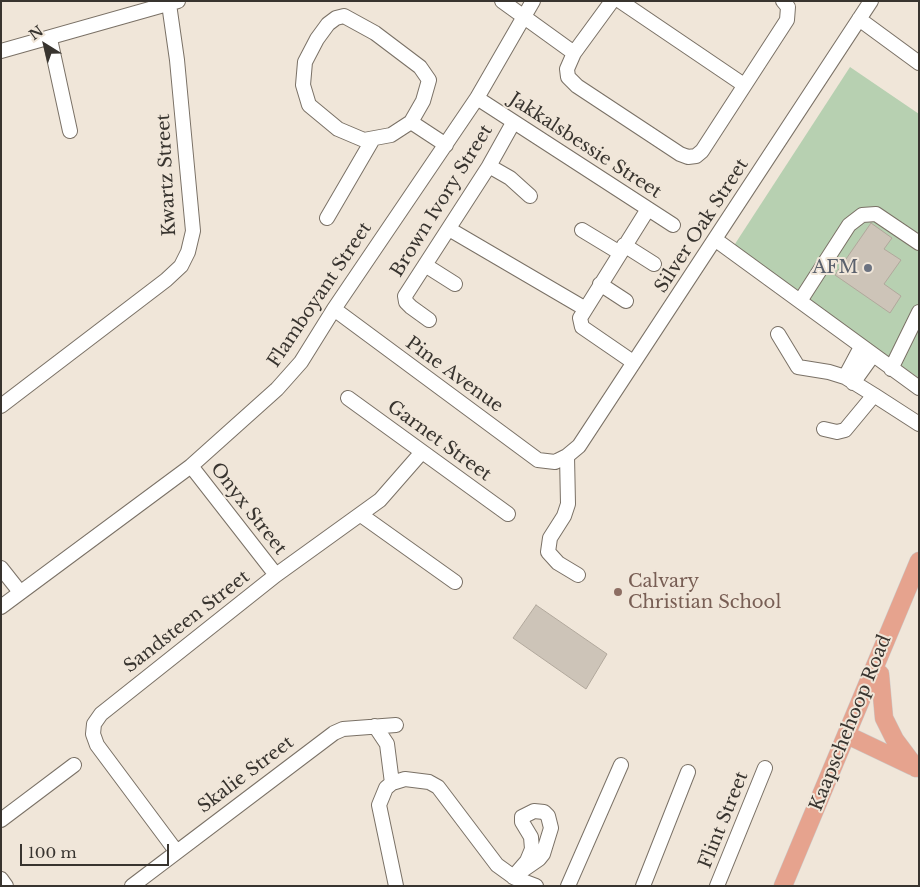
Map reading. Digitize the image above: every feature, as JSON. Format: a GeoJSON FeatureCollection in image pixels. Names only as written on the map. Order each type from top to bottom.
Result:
{"type":"FeatureCollection","features":[{"type":"Feature","properties":{"kind":"main road","name":"Kaapschehoop Road"},"geometry":{"type":"LineString","coordinates":[[792,886],[919,561]]}},
{"type":"Feature","properties":{"kind":"main road","name":"Kaapschehoop Road"},"geometry":{"type":"LineString","coordinates":[[783,886],[880,674],[919,583]]}},
{"type":"Feature","properties":{"kind":"main road"},"geometry":{"type":"LineString","coordinates":[[880,674],[884,718],[894,740],[917,769]]}},
{"type":"Feature","properties":{"kind":"main road"},"geometry":{"type":"LineString","coordinates":[[851,737],[917,769]]}},
{"type":"Feature","properties":{"kind":"street"},"geometry":{"type":"LineString","coordinates":[[502,1],[574,54]]}},
{"type":"Feature","properties":{"kind":"street","name":"Flamboyant Street"},"geometry":{"type":"LineString","coordinates":[[1,607],[191,466],[277,390],[301,362],[477,98],[533,1]]}},
{"type":"Feature","properties":{"kind":"street"},"geometry":{"type":"LineString","coordinates":[[612,1],[574,54],[567,69],[568,77],[577,86],[680,154],[688,157],[696,156],[702,152],[787,20],[788,8],[783,1]]}},
{"type":"Feature","properties":{"kind":"street"},"geometry":{"type":"LineString","coordinates":[[620,1],[744,86]]}},
{"type":"Feature","properties":{"kind":"street","name":"Silver Oak Street"},"geometry":{"type":"LineString","coordinates":[[561,459],[579,446],[633,362],[704,259],[871,1]]}},
{"type":"Feature","properties":{"kind":"street"},"geometry":{"type":"LineString","coordinates":[[1,51],[50,39],[174,3]]}},
{"type":"Feature","properties":{"kind":"street","name":"Kwartz Street"},"geometry":{"type":"LineString","coordinates":[[1,406],[166,280],[181,266],[188,252],[193,231],[174,3]]}},
{"type":"Feature","properties":{"kind":"street"},"geometry":{"type":"LineString","coordinates":[[344,16],[375,33],[426,73],[429,80],[427,90],[411,122],[391,134],[373,139],[356,138],[338,129],[309,105],[303,85],[305,62],[316,39],[336,18],[344,16]]}},
{"type":"Feature","properties":{"kind":"street"},"geometry":{"type":"LineString","coordinates":[[859,19],[919,62]]}},
{"type":"Feature","properties":{"kind":"street"},"geometry":{"type":"LineString","coordinates":[[50,39],[70,131]]}},
{"type":"Feature","properties":{"kind":"street","name":"Jakkalsbessie Street"},"geometry":{"type":"LineString","coordinates":[[477,98],[673,225]]}},
{"type":"Feature","properties":{"kind":"street"},"geometry":{"type":"LineString","coordinates":[[411,122],[446,145]]}},
{"type":"Feature","properties":{"kind":"street","name":"Brown Ivory Street"},"geometry":{"type":"LineString","coordinates":[[429,320],[406,302],[405,296],[449,229],[513,123]]}},
{"type":"Feature","properties":{"kind":"street"},"geometry":{"type":"LineString","coordinates":[[327,218],[373,139]]}},
{"type":"Feature","properties":{"kind":"street"},"geometry":{"type":"LineString","coordinates":[[488,166],[510,178],[530,196]]}},
{"type":"Feature","properties":{"kind":"street"},"geometry":{"type":"LineString","coordinates":[[633,362],[582,327],[580,318],[584,308],[648,209]]}},
{"type":"Feature","properties":{"kind":"street"},"geometry":{"type":"LineString","coordinates":[[800,301],[849,225],[862,215],[876,214],[919,243]]}},
{"type":"Feature","properties":{"kind":"street"},"geometry":{"type":"LineString","coordinates":[[449,229],[584,308]]}},
{"type":"Feature","properties":{"kind":"street"},"geometry":{"type":"LineString","coordinates":[[582,230],[654,264]]}},
{"type":"Feature","properties":{"kind":"street"},"geometry":{"type":"LineString","coordinates":[[716,240],[919,388]]}},
{"type":"Feature","properties":{"kind":"street"},"geometry":{"type":"LineString","coordinates":[[704,259],[718,256],[741,258]]}},
{"type":"Feature","properties":{"kind":"street"},"geometry":{"type":"LineString","coordinates":[[426,265],[456,284]]}},
{"type":"Feature","properties":{"kind":"street"},"geometry":{"type":"LineString","coordinates":[[600,284],[626,300]]}},
{"type":"Feature","properties":{"kind":"street","name":"Pine Avenue"},"geometry":{"type":"LineString","coordinates":[[334,310],[538,460],[561,459]]}},
{"type":"Feature","properties":{"kind":"street"},"geometry":{"type":"LineString","coordinates":[[892,368],[919,312]]}},
{"type":"Feature","properties":{"kind":"street"},"geometry":{"type":"LineString","coordinates":[[778,334],[798,367],[829,372],[849,380],[919,424]]}},
{"type":"Feature","properties":{"kind":"street"},"geometry":{"type":"LineString","coordinates":[[849,380],[861,347]]}},
{"type":"Feature","properties":{"kind":"street"},"geometry":{"type":"LineString","coordinates":[[849,380],[873,355]]}},
{"type":"Feature","properties":{"kind":"street"},"geometry":{"type":"LineString","coordinates":[[824,429],[838,432],[845,430],[874,395]]}},
{"type":"Feature","properties":{"kind":"street","name":"Garnet Street"},"geometry":{"type":"LineString","coordinates":[[348,398],[508,514]]}},
{"type":"Feature","properties":{"kind":"street","name":"Sandsteen Street"},"geometry":{"type":"LineString","coordinates":[[176,851],[97,745],[93,734],[94,724],[100,714],[276,575],[361,515],[394,487],[422,452]]}},
{"type":"Feature","properties":{"kind":"street"},"geometry":{"type":"LineString","coordinates":[[561,459],[568,504],[564,516],[550,538],[548,552],[558,563],[578,575]]}},
{"type":"Feature","properties":{"kind":"street","name":"Onyx Street"},"geometry":{"type":"LineString","coordinates":[[191,466],[276,575]]}},
{"type":"Feature","properties":{"kind":"street"},"geometry":{"type":"LineString","coordinates":[[361,515],[455,582]]}},
{"type":"Feature","properties":{"kind":"street"},"geometry":{"type":"LineString","coordinates":[[1,568],[20,592]]}},
{"type":"Feature","properties":{"kind":"street","name":"Skalie Street"},"geometry":{"type":"LineString","coordinates":[[132,886],[334,733],[343,729],[396,725]]}},
{"type":"Feature","properties":{"kind":"street"},"geometry":{"type":"LineString","coordinates":[[375,726],[387,744],[392,783]]}},
{"type":"Feature","properties":{"kind":"street"},"geometry":{"type":"LineString","coordinates":[[568,886],[620,764]]}},
{"type":"Feature","properties":{"kind":"street"},"geometry":{"type":"LineString","coordinates":[[1,820],[74,765]]}},
{"type":"Feature","properties":{"kind":"street","name":"Flint Street"},"geometry":{"type":"LineString","coordinates":[[717,886],[765,768]]}},
{"type":"Feature","properties":{"kind":"street"},"geometry":{"type":"LineString","coordinates":[[645,885],[688,772]]}},
{"type":"Feature","properties":{"kind":"street"},"geometry":{"type":"LineString","coordinates":[[396,886],[379,805],[386,788],[392,783],[405,779],[429,782],[438,786],[497,865],[513,876],[536,886]]}},
{"type":"Feature","properties":{"kind":"street"},"geometry":{"type":"LineString","coordinates":[[534,811],[544,812],[548,816],[551,828],[543,854],[513,876],[528,861],[532,849],[531,837],[522,822],[522,817],[534,811]]}},
{"type":"Feature","properties":{"kind":"street"},"geometry":{"type":"LineString","coordinates":[[1,880],[6,886]]}},
{"type":"Feature","properties":{"kind":"green space"},"geometry":{"type":"Polygon","coordinates":[[[850,67],[919,114],[919,378],[733,247],[850,67]]]}},
{"type":"Feature","properties":{"kind":"building","name":"AFM"},"geometry":{"type":"Polygon","coordinates":[[[871,223],[892,238],[884,249],[901,260],[884,284],[901,296],[890,313],[835,275],[871,223]]]}},
{"type":"Feature","properties":{"kind":"building"},"geometry":{"type":"Polygon","coordinates":[[[536,605],[607,654],[586,689],[513,638],[536,605]]]}},
{"type":"Feature","properties":{"kind":"place","name":"AFM"},"geometry":{"type":"Point","coordinates":[868,268]}},
{"type":"Feature","properties":{"kind":"place","name":"Calvary Christian School"},"geometry":{"type":"Point","coordinates":[618,592]}}]}
